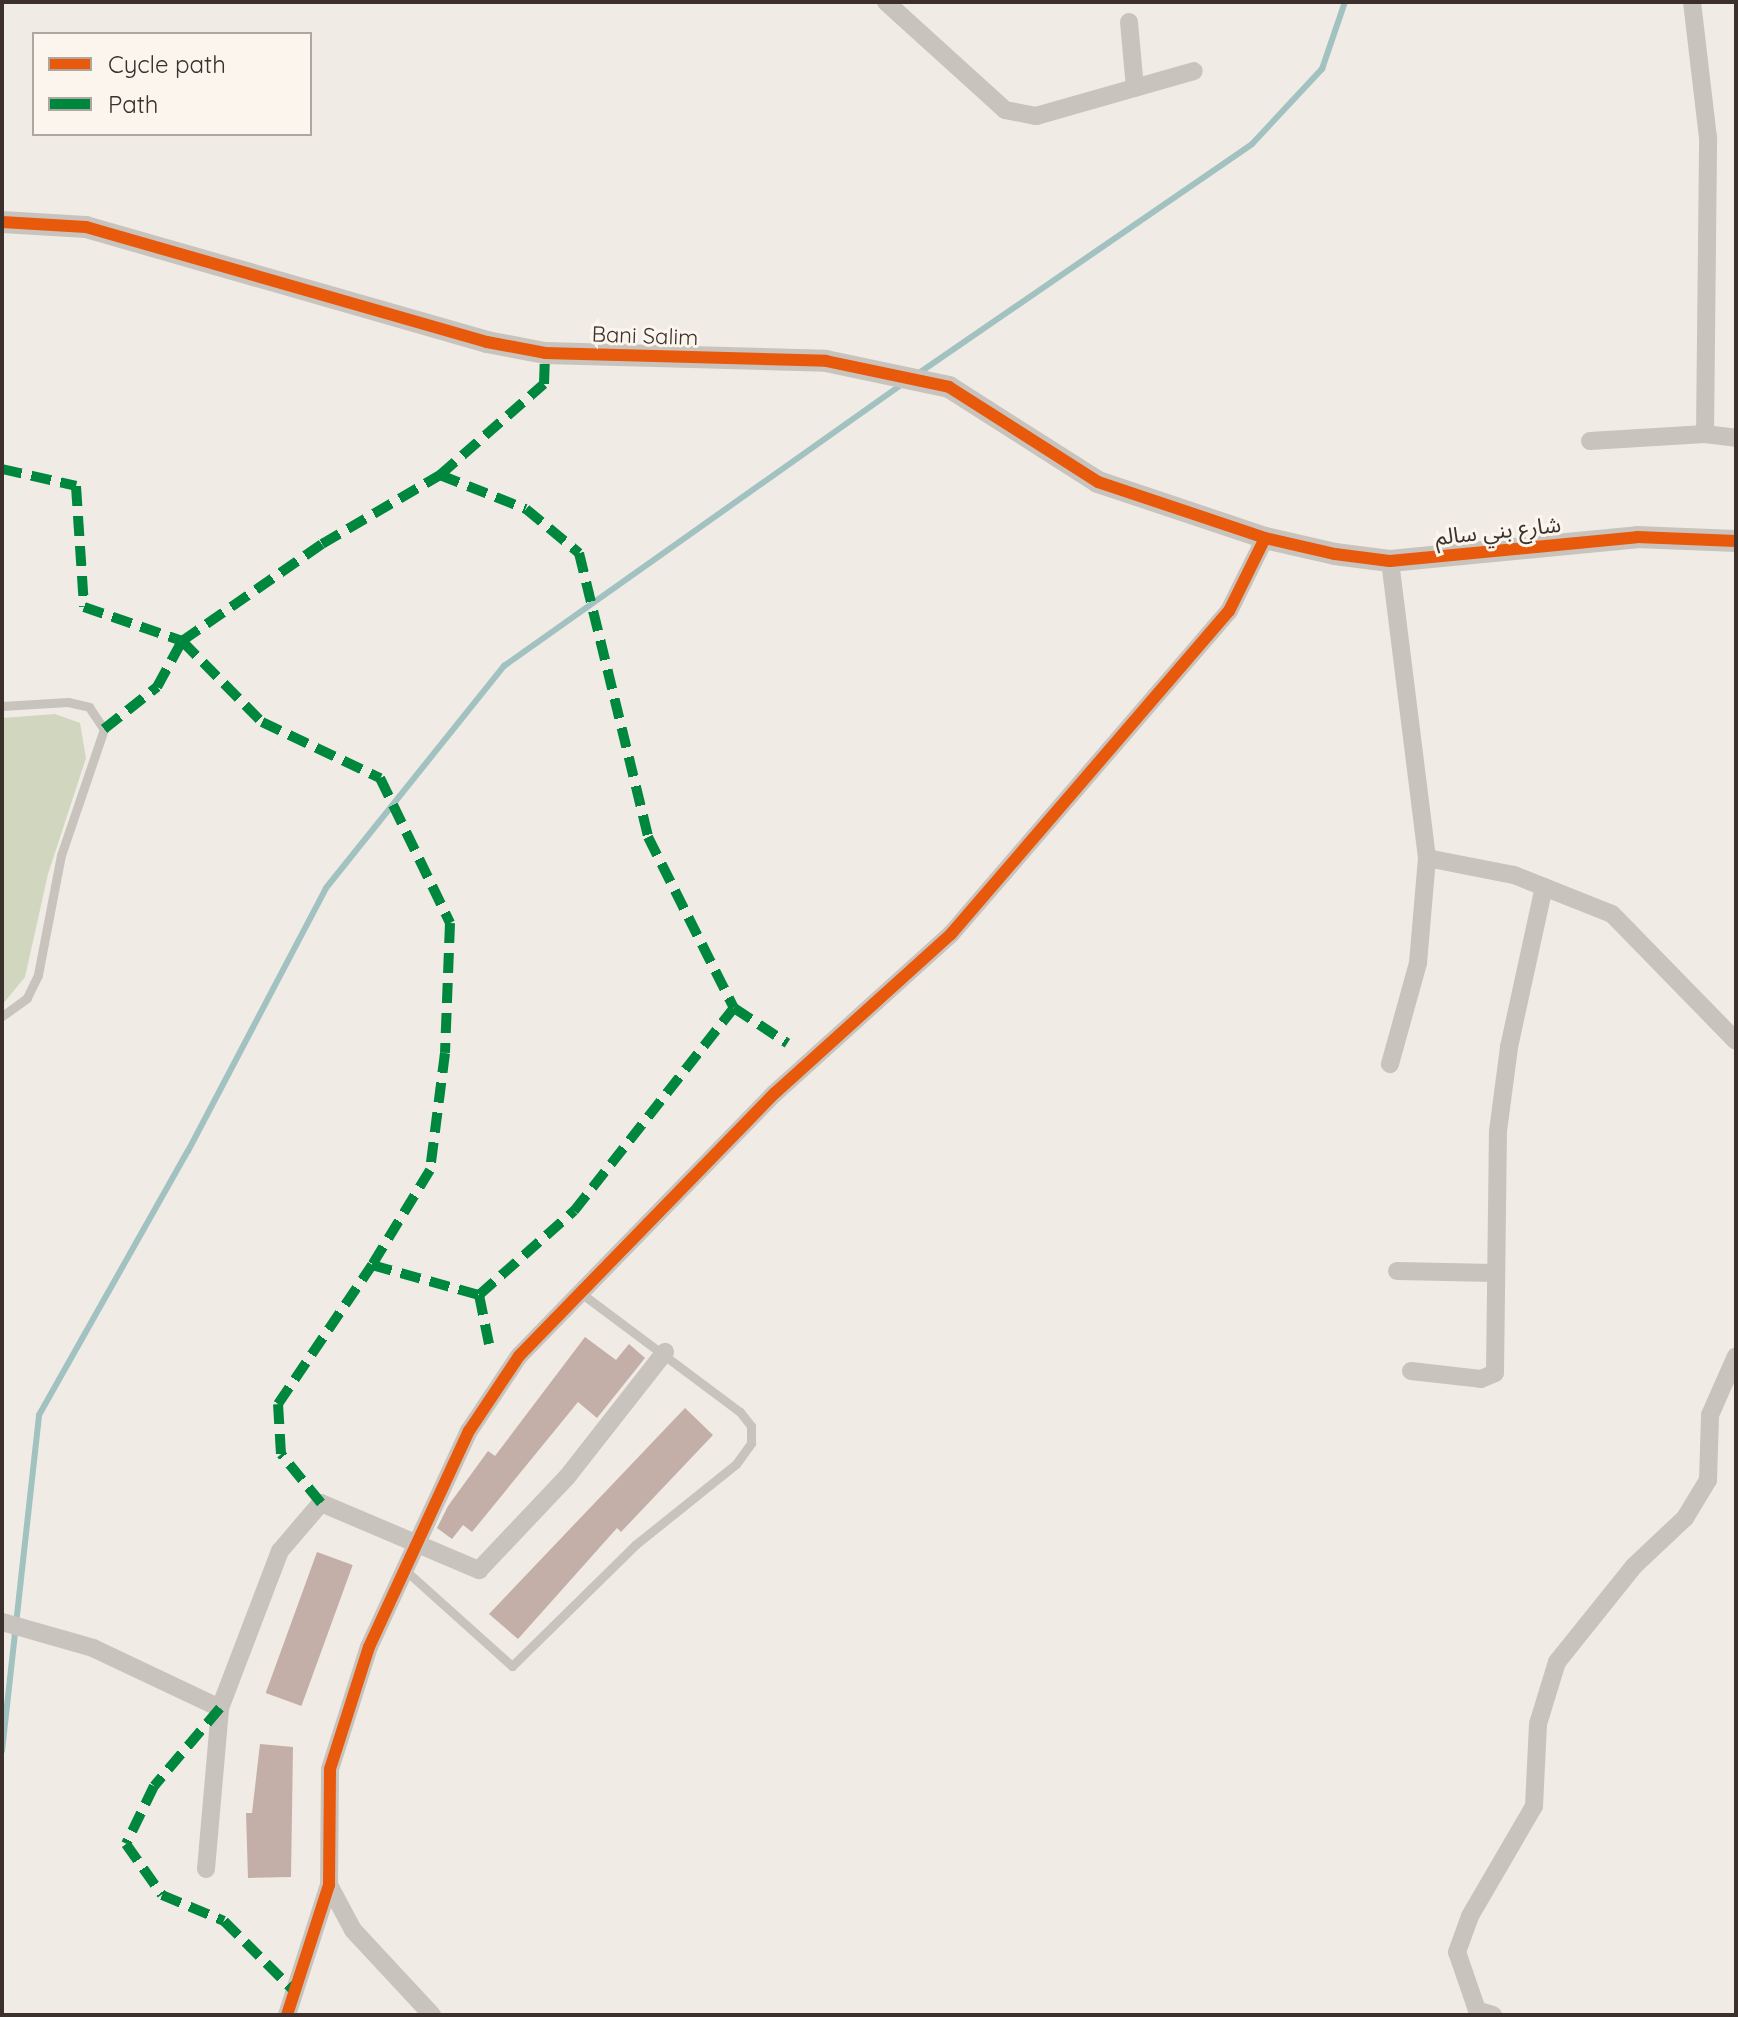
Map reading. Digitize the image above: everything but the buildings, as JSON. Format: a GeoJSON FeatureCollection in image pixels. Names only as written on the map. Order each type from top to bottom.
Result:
{"type":"FeatureCollection","features":[{"type":"Feature","properties":{"kind":"street"},"geometry":{"type":"LineString","coordinates":[[886,2],[1005,110],[1036,116],[1194,71]]}},
{"type":"Feature","properties":{"kind":"street"},"geometry":{"type":"LineString","coordinates":[[1692,2],[1708,138],[1705,434]]}},
{"type":"Feature","properties":{"kind":"street"},"geometry":{"type":"LineString","coordinates":[[1129,22],[1135,88]]}},
{"type":"Feature","properties":{"kind":"street","name":"Bani Salim"},"geometry":{"type":"LineString","coordinates":[[2,222],[86,227],[487,342],[545,353],[826,361],[949,387],[1098,482],[1265,538]]}},
{"type":"Feature","properties":{"kind":"street"},"geometry":{"type":"LineString","coordinates":[[1590,441],[1705,434],[1736,438]]}},
{"type":"Feature","properties":{"kind":"street","name":"شارع بني سالم"},"geometry":{"type":"LineString","coordinates":[[1265,538],[1390,561],[1637,537],[1736,541]]}},
{"type":"Feature","properties":{"kind":"street"},"geometry":{"type":"LineString","coordinates":[[287,2015],[329,1885],[330,1769],[369,1647],[469,1431],[519,1356],[775,1093],[951,934],[1229,611],[1265,538]]}},
{"type":"Feature","properties":{"kind":"street"},"geometry":{"type":"LineString","coordinates":[[1390,561],[1427,858],[1418,963],[1390,1064]]}},
{"type":"Feature","properties":{"kind":"street"},"geometry":{"type":"LineString","coordinates":[[1427,858],[1544,887],[1612,914],[1736,1041]]}},
{"type":"Feature","properties":{"kind":"street"},"geometry":{"type":"LineString","coordinates":[[1411,1371],[1481,1379],[1495,1373],[1494,1273],[1505,1075],[1544,887]]}},
{"type":"Feature","properties":{"kind":"street"},"geometry":{"type":"LineString","coordinates":[[1397,1271],[1494,1273]]}},
{"type":"Feature","properties":{"kind":"street"},"geometry":{"type":"LineString","coordinates":[[206,1869],[220,1708],[280,1551],[321,1503],[479,1570],[567,1477],[665,1352]]}},
{"type":"Feature","properties":{"kind":"street"},"geometry":{"type":"LineString","coordinates":[[1493,2015],[1477,2010],[1457,1952],[1470,1916],[1534,1806],[1538,1724],[1557,1662],[1634,1566],[1685,1518],[1708,1480],[1710,1415],[1736,1356]]}},
{"type":"Feature","properties":{"kind":"street"},"geometry":{"type":"LineString","coordinates":[[2,1622],[93,1648],[220,1708]]}},
{"type":"Feature","properties":{"kind":"street"},"geometry":{"type":"LineString","coordinates":[[329,1885],[353,1930],[432,2015]]}},
{"type":"Feature","properties":{"kind":"lane"},"geometry":{"type":"LineString","coordinates":[[2,706],[68,702],[89,707],[104,729],[61,855],[38,975],[27,998],[2,1016]]}},
{"type":"Feature","properties":{"kind":"lane"},"geometry":{"type":"LineString","coordinates":[[405,1570],[512,1666],[635,1545],[736,1464],[751,1443],[751,1426],[740,1412],[665,1352],[581,1293]]}},
{"type":"Feature","properties":{"kind":"green space"},"geometry":{"type":"Polygon","coordinates":[[[55,714],[80,723],[86,758],[48,874],[25,977],[2,1005],[2,718],[55,714]]]}},
{"type":"Feature","properties":{"kind":"waterway"},"geometry":{"type":"LineString","coordinates":[[916,375],[1252,144],[1322,69],[1345,2]]}},
{"type":"Feature","properties":{"kind":"waterway"},"geometry":{"type":"LineString","coordinates":[[2,1751],[39,1415],[188,1151],[326,888],[504,666],[904,383]]}},
{"type":"Feature","properties":{"kind":"marked path"},"geometry":{"type":"LineString","coordinates":[[2,469],[76,486],[84,607],[182,641],[322,544],[440,475],[544,384],[545,353]]}},
{"type":"Feature","properties":{"kind":"marked path"},"geometry":{"type":"LineString","coordinates":[[440,475],[526,509],[579,553],[648,837],[734,1008],[787,1043]]}},
{"type":"Feature","properties":{"kind":"marked path"},"geometry":{"type":"LineString","coordinates":[[104,729],[157,687],[182,641],[262,722],[380,778],[450,923],[445,1053],[430,1170],[372,1265],[479,1295]]}},
{"type":"Feature","properties":{"kind":"marked path"},"geometry":{"type":"LineString","coordinates":[[489,1344],[479,1295],[574,1211],[734,1008]]}},
{"type":"Feature","properties":{"kind":"marked path"},"geometry":{"type":"LineString","coordinates":[[321,1503],[281,1454],[278,1404],[372,1265]]}},
{"type":"Feature","properties":{"kind":"marked path"},"geometry":{"type":"LineString","coordinates":[[220,1708],[154,1786],[126,1844],[162,1895],[224,1921],[297,1994]]}},
{"type":"Feature","properties":{"kind":"cycle path"},"geometry":{"type":"LineString","coordinates":[[2,222],[86,227],[487,342],[545,353],[826,361],[949,387],[1098,482],[1265,538],[1335,554],[1390,561],[1637,537],[1736,541]]}},
{"type":"Feature","properties":{"kind":"cycle path"},"geometry":{"type":"LineString","coordinates":[[287,2015],[329,1885],[330,1769],[369,1647],[469,1431],[519,1356],[775,1093],[951,934],[1229,611],[1265,538]]}}]}
